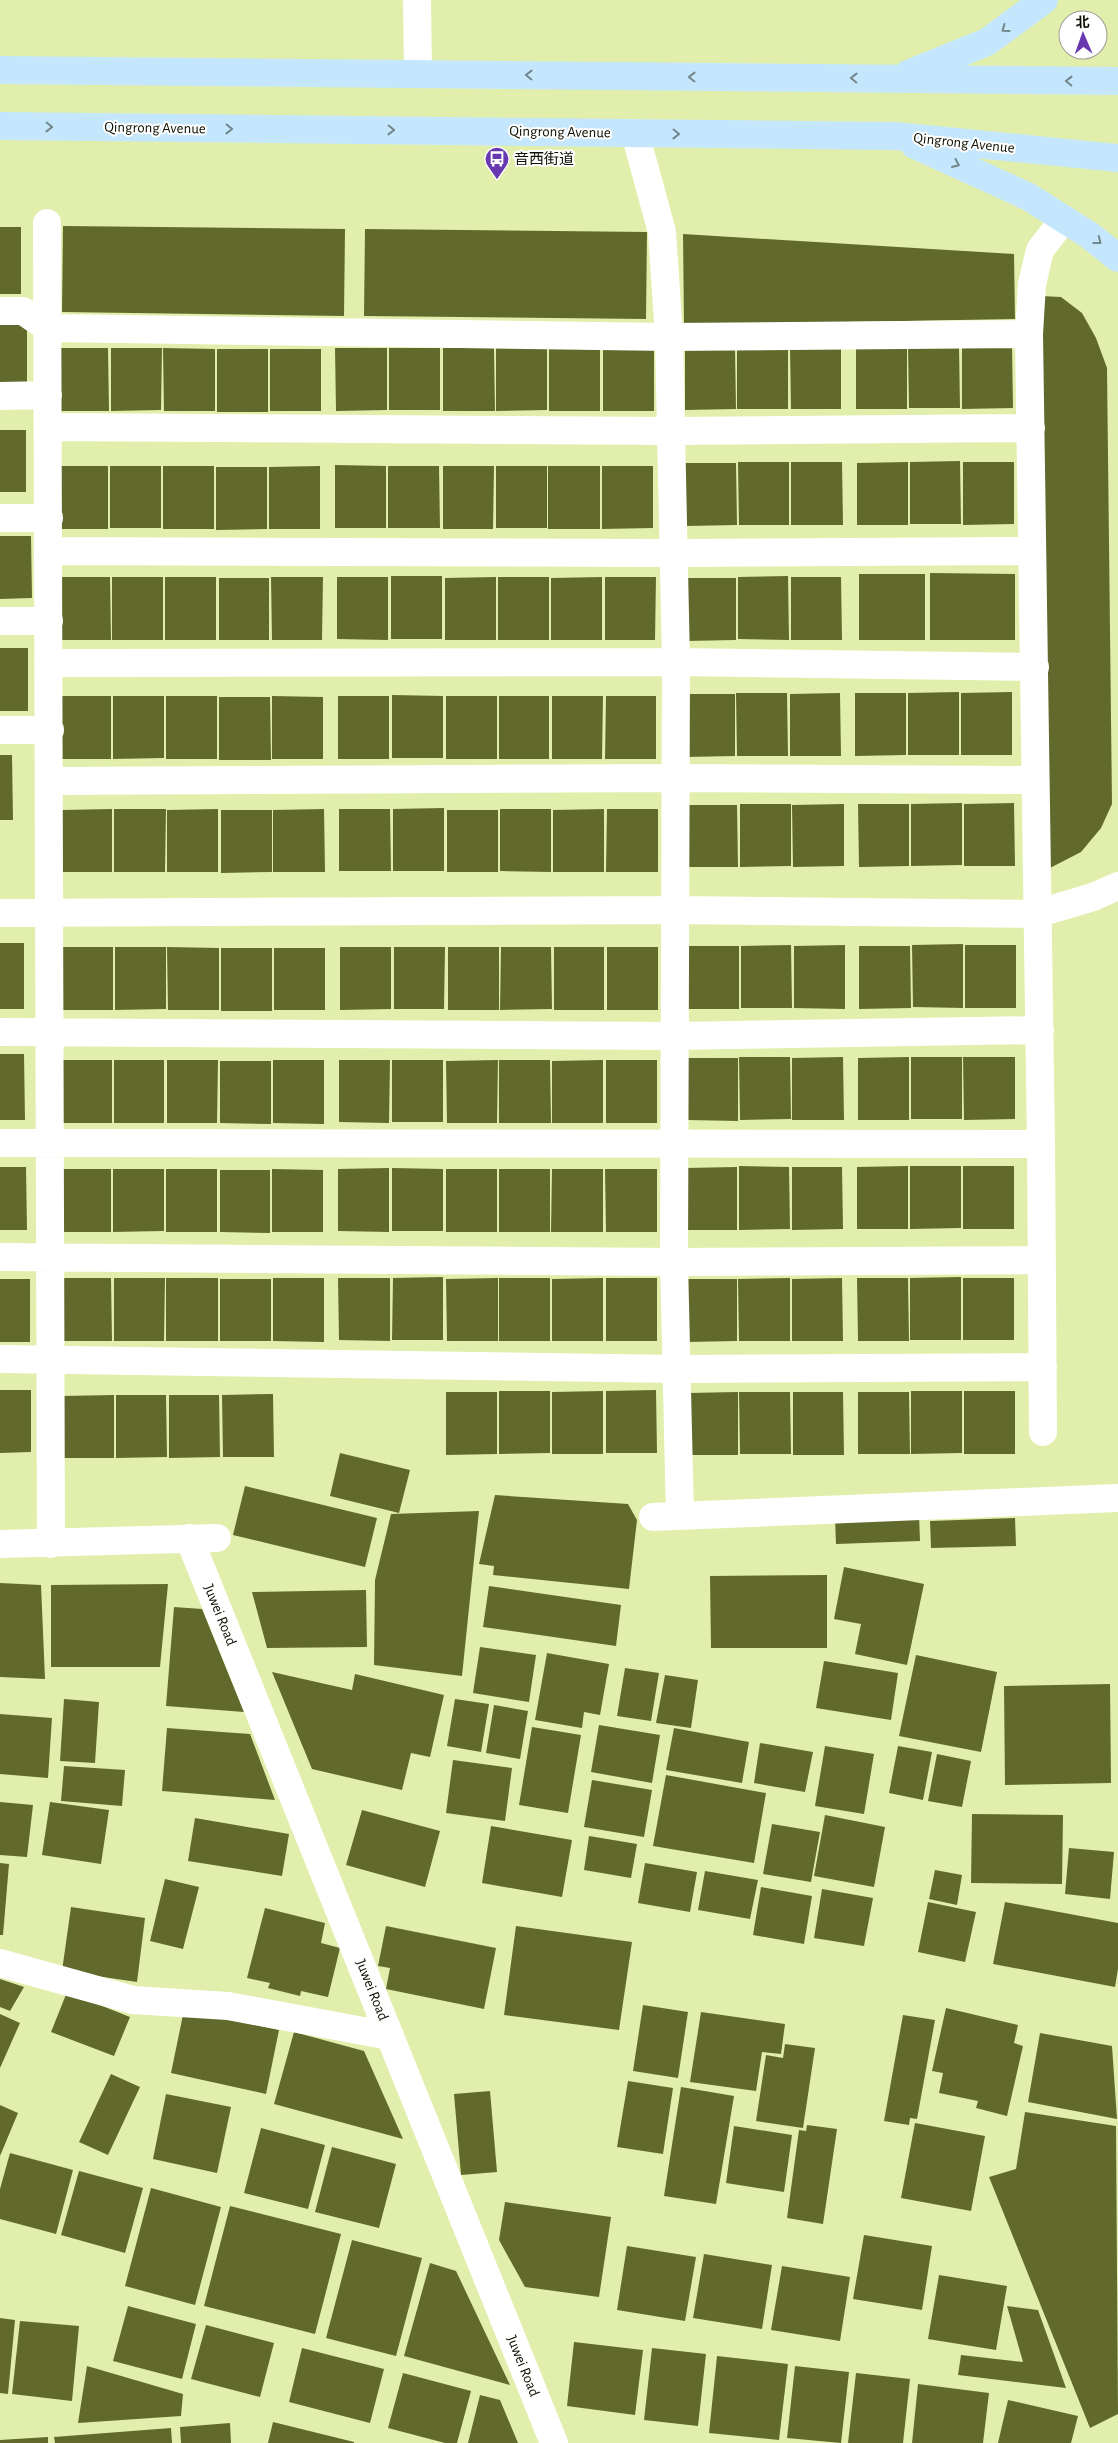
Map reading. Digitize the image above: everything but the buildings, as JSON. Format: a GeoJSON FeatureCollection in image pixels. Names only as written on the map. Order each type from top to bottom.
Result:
{"type":"FeatureCollection","features":[{"type":"Feature","properties":{"kind":"main road"},"geometry":{"type":"LineString","coordinates":[[895,79],[987,42],[1044,0]]}},
{"type":"Feature","properties":{"kind":"main road"},"geometry":{"type":"LineString","coordinates":[[0,70],[1118,81]]}},
{"type":"Feature","properties":{"kind":"main road","name":"Qingrong Avenue"},"geometry":{"type":"LineString","coordinates":[[0,126],[895,136],[1118,158]]}},
{"type":"Feature","properties":{"kind":"main road"},"geometry":{"type":"LineString","coordinates":[[895,136],[1028,196],[1096,240],[1118,258]]}},
{"type":"Feature","properties":{"kind":"street"},"geometry":{"type":"LineString","coordinates":[[418,0],[418,74]]}},
{"type":"Feature","properties":{"kind":"street"},"geometry":{"type":"LineString","coordinates":[[636,133],[662,232],[669,337],[672,431],[677,778],[674,1262],[680,1516]]}},
{"type":"Feature","properties":{"kind":"street"},"geometry":{"type":"LineString","coordinates":[[1043,1432],[1040,1030],[1036,914],[1029,334],[1032,284],[1040,250],[1064,219]]}},
{"type":"Feature","properties":{"kind":"street"},"geometry":{"type":"LineString","coordinates":[[48,222],[52,1544]]}},
{"type":"Feature","properties":{"kind":"street"},"geometry":{"type":"LineString","coordinates":[[0,311],[23,311],[48,328],[669,337],[1029,334]]}},
{"type":"Feature","properties":{"kind":"street"},"geometry":{"type":"LineString","coordinates":[[0,396],[48,395]]}},
{"type":"Feature","properties":{"kind":"street"},"geometry":{"type":"LineString","coordinates":[[48,427],[672,431],[1031,428]]}},
{"type":"Feature","properties":{"kind":"street"},"geometry":{"type":"LineString","coordinates":[[0,518],[49,518]]}},
{"type":"Feature","properties":{"kind":"street"},"geometry":{"type":"LineString","coordinates":[[49,551],[674,553],[1032,551]]}},
{"type":"Feature","properties":{"kind":"street"},"geometry":{"type":"LineString","coordinates":[[0,621],[49,621]]}},
{"type":"Feature","properties":{"kind":"street"},"geometry":{"type":"LineString","coordinates":[[48,664],[676,662],[1034,667]]}},
{"type":"Feature","properties":{"kind":"street"},"geometry":{"type":"LineString","coordinates":[[0,730],[50,730]]}},
{"type":"Feature","properties":{"kind":"street"},"geometry":{"type":"LineString","coordinates":[[50,781],[677,778],[1035,780]]}},
{"type":"Feature","properties":{"kind":"street"},"geometry":{"type":"LineString","coordinates":[[0,913],[677,910],[1036,914],[1093,897],[1118,886]]}},
{"type":"Feature","properties":{"kind":"street"},"geometry":{"type":"LineString","coordinates":[[0,1032],[674,1036],[1040,1030]]}},
{"type":"Feature","properties":{"kind":"street"},"geometry":{"type":"LineString","coordinates":[[0,1143],[674,1142],[1041,1144]]}},
{"type":"Feature","properties":{"kind":"street"},"geometry":{"type":"LineString","coordinates":[[0,1257],[674,1262],[1041,1260]]}},
{"type":"Feature","properties":{"kind":"street"},"geometry":{"type":"LineString","coordinates":[[0,1359],[678,1369],[1043,1367]]}},
{"type":"Feature","properties":{"kind":"street"},"geometry":{"type":"LineString","coordinates":[[653,1517],[1118,1498]]}},
{"type":"Feature","properties":{"kind":"street","name":"Juwei Road"},"geometry":{"type":"LineString","coordinates":[[189,1538],[554,2443]]}},
{"type":"Feature","properties":{"kind":"street"},"geometry":{"type":"LineString","coordinates":[[0,1544],[217,1538]]}},
{"type":"Feature","properties":{"kind":"street"},"geometry":{"type":"LineString","coordinates":[[0,1963],[133,2000],[228,2006],[390,2036]]}},
{"type":"Feature","properties":{"kind":"place","name":"音西街道"},"geometry":{"type":"Point","coordinates":[497,180]}}]}
